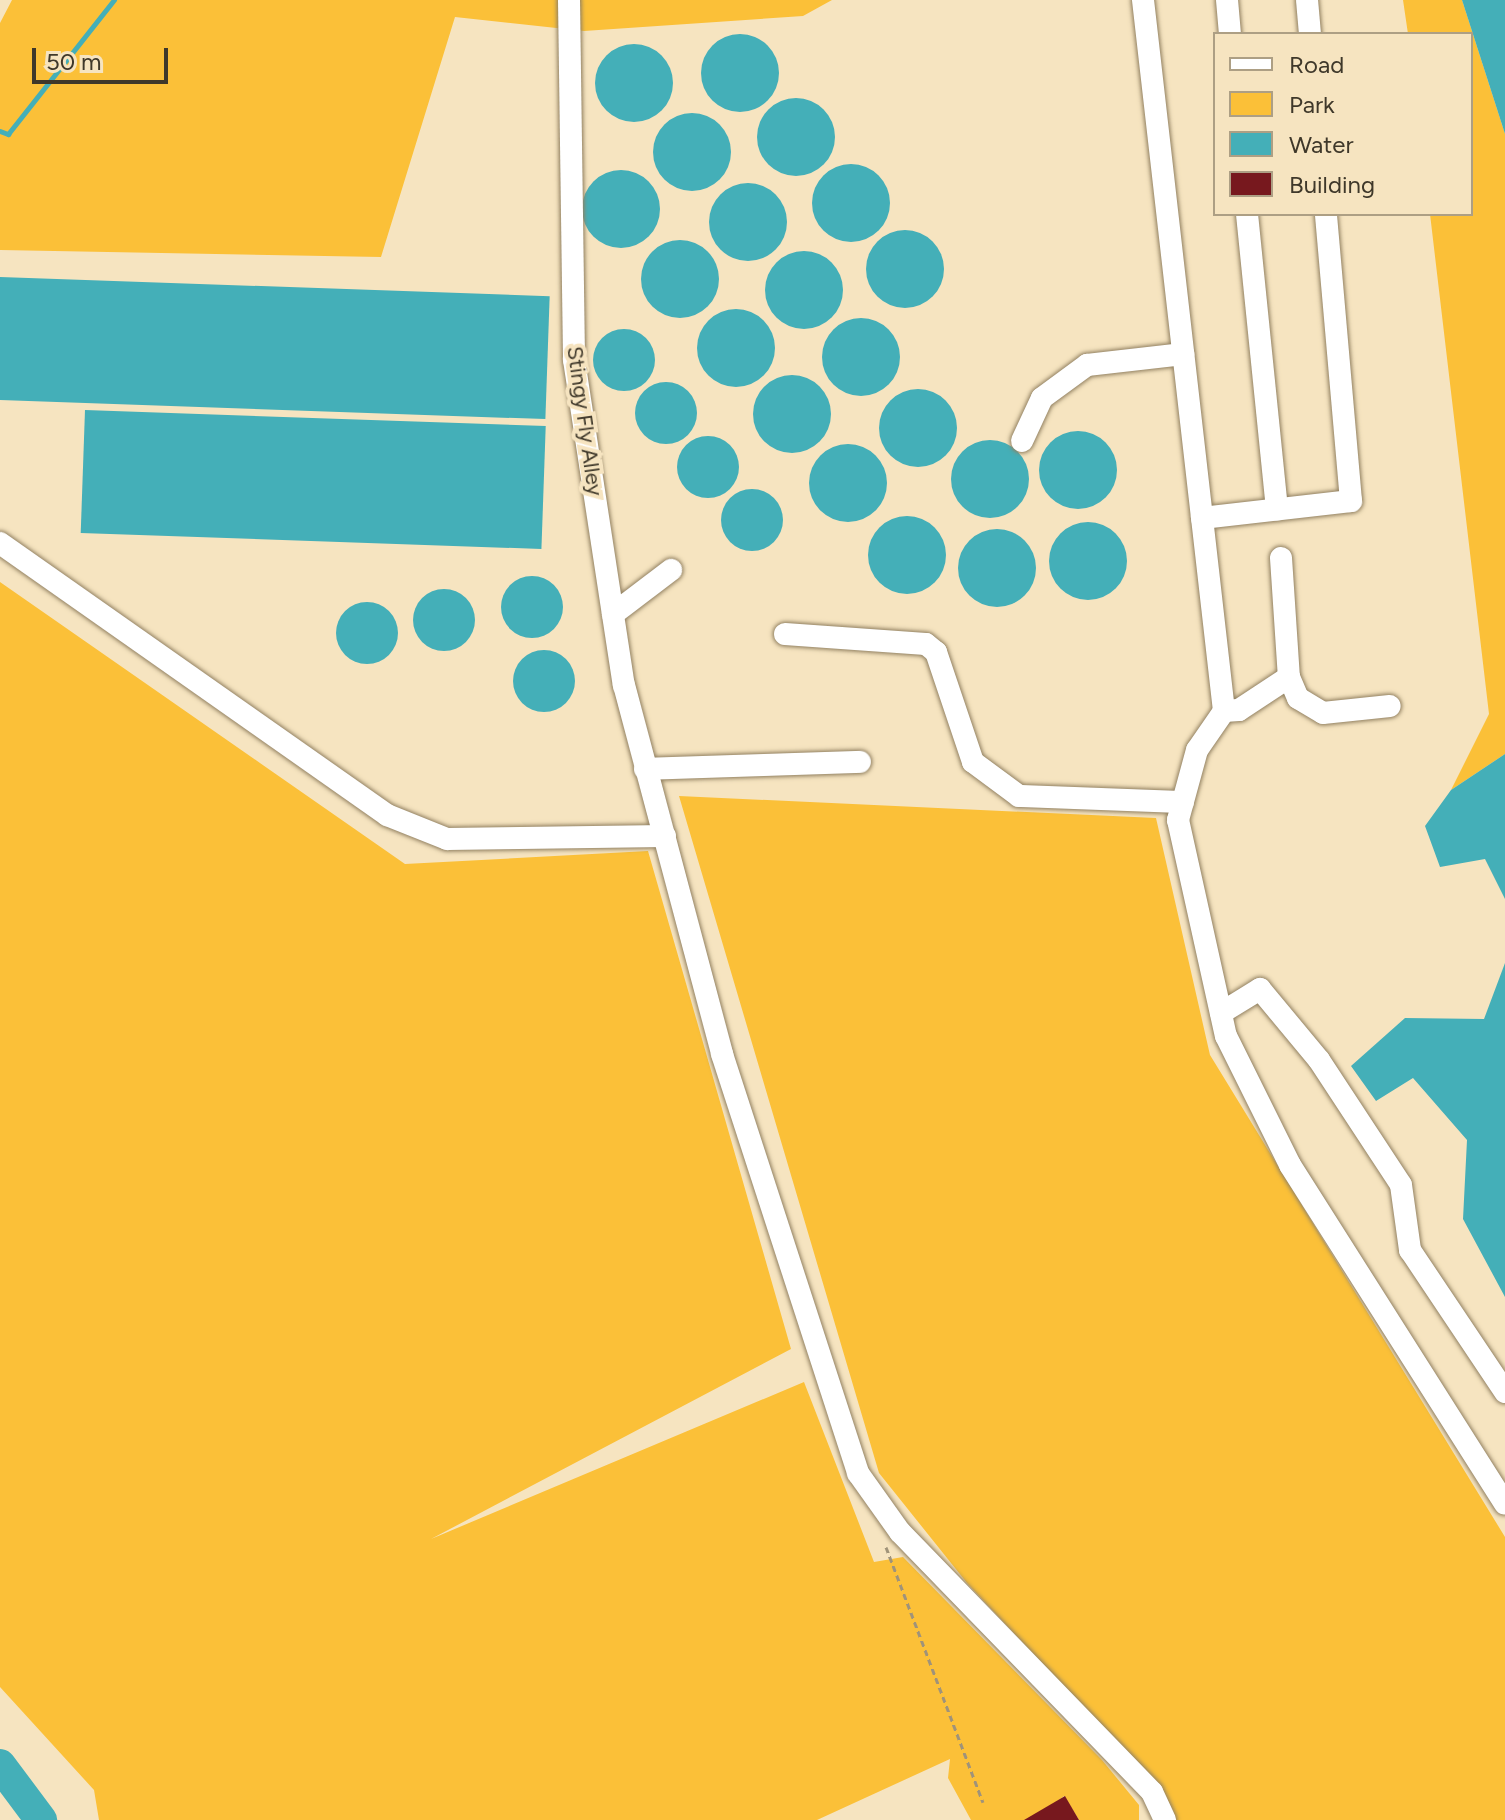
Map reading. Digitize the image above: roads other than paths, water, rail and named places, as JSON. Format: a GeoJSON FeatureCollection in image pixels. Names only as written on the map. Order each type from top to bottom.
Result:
{"type":"FeatureCollection","features":[{"type":"Feature","properties":{"kind":"lane","name":"Stingy Fly Alley"},"geometry":{"type":"LineString","coordinates":[[569,0],[574,360],[613,614],[645,769],[722,1054],[858,1473],[900,1532],[1152,1792],[1165,1820]]}},
{"type":"Feature","properties":{"kind":"lane"},"geometry":{"type":"LineString","coordinates":[[1143,0],[1224,711],[1197,750],[1178,820],[1221,1013],[1290,1165],[1505,1504]]}},
{"type":"Feature","properties":{"kind":"lane"},"geometry":{"type":"LineString","coordinates":[[1227,0],[1230,32]]}},
{"type":"Feature","properties":{"kind":"lane"},"geometry":{"type":"LineString","coordinates":[[1307,0],[1310,32]]}},
{"type":"Feature","properties":{"kind":"lane"},"geometry":{"type":"LineString","coordinates":[[1247,216],[1277,509]]}},
{"type":"Feature","properties":{"kind":"lane"},"geometry":{"type":"LineString","coordinates":[[1202,518],[1351,501],[1326,216]]}},
{"type":"Feature","properties":{"kind":"lane"},"geometry":{"type":"LineString","coordinates":[[1022,441],[1042,398],[1087,365],[1183,354]]}},
{"type":"Feature","properties":{"kind":"lane"},"geometry":{"type":"LineString","coordinates":[[0,543],[387,815],[447,839],[665,836]]}},
{"type":"Feature","properties":{"kind":"lane"},"geometry":{"type":"LineString","coordinates":[[1281,558],[1289,677],[1309,709],[1390,706]]}},
{"type":"Feature","properties":{"kind":"lane"},"geometry":{"type":"LineString","coordinates":[[613,614],[671,570]]}},
{"type":"Feature","properties":{"kind":"lane"},"geometry":{"type":"LineString","coordinates":[[785,634],[926,644],[936,652],[973,762],[1019,796],[1183,802]]}},
{"type":"Feature","properties":{"kind":"lane"},"geometry":{"type":"LineString","coordinates":[[1224,711],[1239,710],[1289,677]]}},
{"type":"Feature","properties":{"kind":"lane"},"geometry":{"type":"LineString","coordinates":[[645,769],[860,762]]}},
{"type":"Feature","properties":{"kind":"lane"},"geometry":{"type":"LineString","coordinates":[[1221,1013],[1260,989],[1319,1060],[1401,1185],[1410,1250],[1505,1392]]}},
{"type":"Feature","properties":{"kind":"water"},"geometry":{"type":"Polygon","coordinates":[[[1462,0],[1505,0],[1505,134],[1473,32],[1462,0]]]}},
{"type":"Feature","properties":{"kind":"water"},"geometry":{"type":"Polygon","coordinates":[[[740,34],[755,37],[772,51],[779,73],[776,88],[762,105],[740,112],[725,109],[708,95],[701,73],[704,58],[718,41],[740,34]]]}},
{"type":"Feature","properties":{"kind":"water"},"geometry":{"type":"Polygon","coordinates":[[[634,44],[649,47],[666,61],[673,83],[670,98],[656,115],[634,122],[619,119],[602,105],[595,83],[598,68],[612,51],[634,44]]]}},
{"type":"Feature","properties":{"kind":"water"},"geometry":{"type":"Polygon","coordinates":[[[796,98],[811,101],[828,115],[835,137],[832,152],[818,169],[796,176],[781,173],[764,159],[757,137],[760,122],[774,105],[796,98]]]}},
{"type":"Feature","properties":{"kind":"water"},"geometry":{"type":"Polygon","coordinates":[[[692,113],[707,116],[724,130],[731,152],[728,167],[714,184],[692,191],[677,188],[660,174],[653,152],[656,137],[670,120],[692,113]]]}},
{"type":"Feature","properties":{"kind":"water"},"geometry":{"type":"Polygon","coordinates":[[[851,164],[866,167],[883,181],[890,203],[887,218],[873,235],[851,242],[836,239],[819,225],[812,203],[815,188],[829,171],[851,164]]]}},
{"type":"Feature","properties":{"kind":"water"},"geometry":{"type":"Polygon","coordinates":[[[621,170],[636,173],[648,182],[657,194],[660,209],[657,224],[648,236],[636,245],[621,248],[606,245],[594,236],[585,224],[582,209],[585,194],[594,182],[606,173],[621,170]]]}},
{"type":"Feature","properties":{"kind":"water"},"geometry":{"type":"Polygon","coordinates":[[[748,183],[763,186],[780,200],[787,222],[784,237],[770,254],[748,261],[733,258],[716,244],[709,222],[712,207],[726,190],[748,183]]]}},
{"type":"Feature","properties":{"kind":"water"},"geometry":{"type":"Polygon","coordinates":[[[905,230],[920,233],[937,247],[944,269],[941,284],[927,301],[905,308],[890,305],[873,291],[866,269],[869,254],[883,237],[905,230]]]}},
{"type":"Feature","properties":{"kind":"water"},"geometry":{"type":"Polygon","coordinates":[[[680,240],[695,243],[712,257],[719,279],[716,294],[702,311],[680,318],[665,315],[648,301],[641,279],[644,264],[658,247],[680,240]]]}},
{"type":"Feature","properties":{"kind":"water"},"geometry":{"type":"Polygon","coordinates":[[[804,251],[819,254],[831,263],[840,275],[843,290],[840,305],[831,317],[819,326],[804,329],[789,326],[777,317],[768,305],[765,290],[768,275],[777,263],[789,254],[804,251]]]}},
{"type":"Feature","properties":{"kind":"water"},"geometry":{"type":"Polygon","coordinates":[[[0,277],[550,296],[545,419],[0,400],[0,277]]]}},
{"type":"Feature","properties":{"kind":"water"},"geometry":{"type":"Polygon","coordinates":[[[736,309],[751,312],[763,321],[772,333],[775,348],[772,363],[763,375],[751,384],[736,387],[721,384],[709,375],[700,363],[697,348],[700,333],[709,321],[721,312],[736,309]]]}},
{"type":"Feature","properties":{"kind":"water"},"geometry":{"type":"Polygon","coordinates":[[[861,318],[876,321],[893,335],[900,357],[897,372],[883,389],[861,396],[846,393],[829,379],[822,357],[825,342],[839,325],[861,318]]]}},
{"type":"Feature","properties":{"kind":"water"},"geometry":{"type":"Polygon","coordinates":[[[624,329],[636,331],[646,338],[653,348],[653,372],[646,382],[636,389],[624,391],[612,389],[602,382],[595,372],[593,360],[595,348],[602,338],[612,331],[624,329]]]}},
{"type":"Feature","properties":{"kind":"water"},"geometry":{"type":"Polygon","coordinates":[[[792,375],[807,378],[819,387],[828,399],[831,414],[828,429],[819,441],[807,450],[792,453],[777,450],[765,441],[756,429],[753,414],[756,399],[765,387],[777,378],[792,375]]]}},
{"type":"Feature","properties":{"kind":"water"},"geometry":{"type":"Polygon","coordinates":[[[666,382],[678,384],[688,391],[695,401],[695,425],[688,435],[678,442],[666,444],[654,442],[644,435],[637,425],[635,413],[637,401],[644,391],[654,384],[666,382]]]}},
{"type":"Feature","properties":{"kind":"water"},"geometry":{"type":"Polygon","coordinates":[[[918,389],[933,392],[945,401],[954,413],[957,428],[954,443],[945,455],[933,464],[918,467],[903,464],[891,455],[882,443],[879,428],[882,413],[891,401],[903,392],[918,389]]]}},
{"type":"Feature","properties":{"kind":"water"},"geometry":{"type":"Polygon","coordinates":[[[85,410],[546,426],[541,549],[81,533],[85,410]]]}},
{"type":"Feature","properties":{"kind":"water"},"geometry":{"type":"Polygon","coordinates":[[[1078,431],[1093,434],[1110,448],[1117,470],[1114,485],[1100,502],[1078,509],[1063,506],[1046,492],[1039,470],[1042,455],[1056,438],[1078,431]]]}},
{"type":"Feature","properties":{"kind":"water"},"geometry":{"type":"Polygon","coordinates":[[[708,436],[720,438],[730,445],[737,455],[737,479],[730,489],[720,496],[708,498],[696,496],[686,489],[679,479],[677,467],[679,455],[686,445],[696,438],[708,436]]]}},
{"type":"Feature","properties":{"kind":"water"},"geometry":{"type":"Polygon","coordinates":[[[990,440],[1005,443],[1022,457],[1029,479],[1026,494],[1012,511],[990,518],[975,515],[958,501],[951,479],[954,464],[968,447],[990,440]]]}},
{"type":"Feature","properties":{"kind":"water"},"geometry":{"type":"Polygon","coordinates":[[[848,444],[863,447],[875,456],[884,468],[887,483],[884,498],[875,510],[863,519],[848,522],[833,519],[821,510],[812,498],[809,483],[812,468],[821,456],[833,447],[848,444]]]}},
{"type":"Feature","properties":{"kind":"water"},"geometry":{"type":"Polygon","coordinates":[[[752,489],[764,491],[774,498],[781,508],[781,532],[774,542],[764,549],[752,551],[740,549],[730,542],[723,532],[721,520],[723,508],[730,498],[740,491],[752,489]]]}},
{"type":"Feature","properties":{"kind":"water"},"geometry":{"type":"Polygon","coordinates":[[[907,516],[922,519],[939,533],[946,555],[943,570],[929,587],[907,594],[892,591],[875,577],[868,555],[871,540],[885,523],[907,516]]]}},
{"type":"Feature","properties":{"kind":"water"},"geometry":{"type":"Polygon","coordinates":[[[1088,522],[1103,525],[1115,534],[1124,546],[1127,561],[1124,576],[1115,588],[1103,597],[1088,600],[1073,597],[1061,588],[1052,576],[1049,561],[1052,546],[1061,534],[1073,525],[1088,522]]]}},
{"type":"Feature","properties":{"kind":"water"},"geometry":{"type":"Polygon","coordinates":[[[997,529],[1012,532],[1029,546],[1036,568],[1033,583],[1019,600],[997,607],[982,604],[965,590],[958,568],[961,553],[975,536],[997,529]]]}},
{"type":"Feature","properties":{"kind":"water"},"geometry":{"type":"Polygon","coordinates":[[[532,576],[544,578],[554,585],[561,595],[561,619],[554,629],[544,636],[532,638],[520,636],[510,629],[503,619],[501,607],[503,595],[510,585],[520,578],[532,576]]]}},
{"type":"Feature","properties":{"kind":"water"},"geometry":{"type":"Polygon","coordinates":[[[444,589],[456,591],[466,598],[473,608],[473,632],[466,642],[456,649],[444,651],[432,649],[422,642],[415,632],[413,620],[415,608],[422,598],[432,591],[444,589]]]}},
{"type":"Feature","properties":{"kind":"water"},"geometry":{"type":"Polygon","coordinates":[[[367,602],[379,604],[389,611],[396,621],[396,645],[389,655],[379,662],[367,664],[355,662],[345,655],[338,645],[336,633],[338,621],[345,611],[355,604],[367,602]]]}},
{"type":"Feature","properties":{"kind":"water"},"geometry":{"type":"Polygon","coordinates":[[[544,650],[556,652],[566,659],[573,669],[573,693],[566,703],[556,710],[544,712],[532,710],[522,703],[515,693],[513,681],[515,669],[522,659],[532,652],[544,650]]]}},
{"type":"Feature","properties":{"kind":"water"},"geometry":{"type":"Polygon","coordinates":[[[1505,754],[1505,899],[1485,859],[1440,867],[1425,826],[1451,790],[1505,754]]]}},
{"type":"Feature","properties":{"kind":"water"},"geometry":{"type":"Polygon","coordinates":[[[1505,963],[1505,1297],[1463,1219],[1467,1140],[1413,1078],[1376,1101],[1351,1066],[1405,1018],[1484,1019],[1505,963]]]}},
{"type":"Feature","properties":{"kind":"waterway"},"geometry":{"type":"LineString","coordinates":[[0,131],[8,134],[114,0]]}},
{"type":"Feature","properties":{"kind":"waterway"},"geometry":{"type":"LineString","coordinates":[[0,1765],[41,1820]]}}]}
